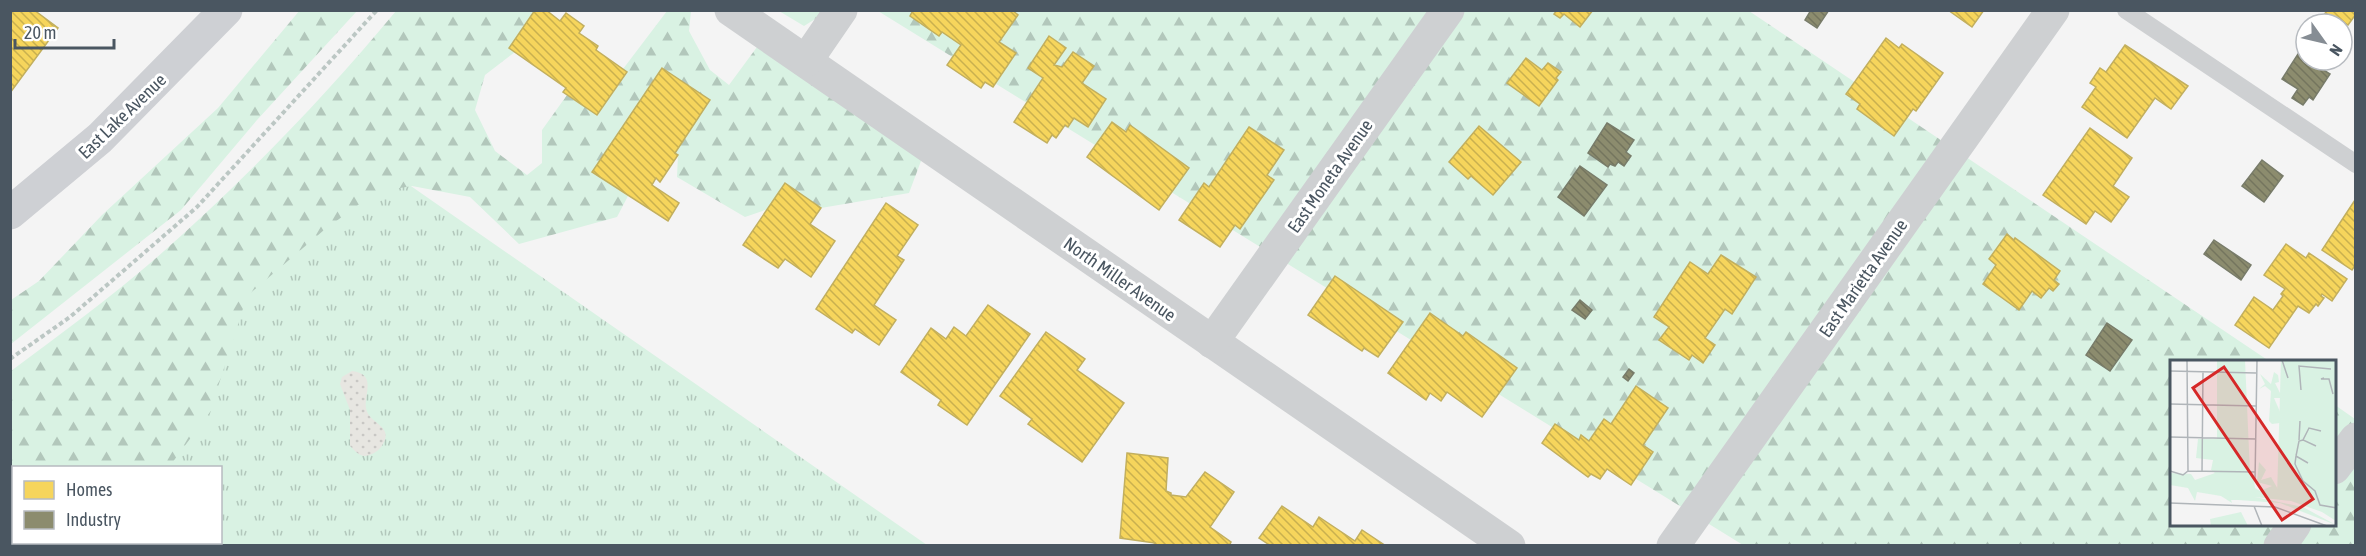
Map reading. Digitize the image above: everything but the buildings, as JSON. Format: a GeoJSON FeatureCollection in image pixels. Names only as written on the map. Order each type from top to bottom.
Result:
{"type":"FeatureCollection","features":[{"type":"Feature","properties":{"kind":"street","name":"East Lake Avenue"},"geometry":{"type":"LineString","coordinates":[[10,213],[100,138],[226,10]]}},
{"type":"Feature","properties":{"kind":"street","name":"North Miller Avenue"},"geometry":{"type":"LineString","coordinates":[[731,10],[1509,546]]}},
{"type":"Feature","properties":{"kind":"street"},"geometry":{"type":"LineString","coordinates":[[806,61],[841,10]]}},
{"type":"Feature","properties":{"kind":"street","name":"East Moneta Avenue"},"geometry":{"type":"LineString","coordinates":[[1212,342],[1448,10]]}},
{"type":"Feature","properties":{"kind":"street","name":"East Marietta Avenue"},"geometry":{"type":"LineString","coordinates":[[1673,546],[2053,10]]}},
{"type":"Feature","properties":{"kind":"street"},"geometry":{"type":"LineString","coordinates":[[2336,465],[2355,439]]}},
{"type":"Feature","properties":{"kind":"street"},"geometry":{"type":"LineString","coordinates":[[2280,546],[2294,526]]}},
{"type":"Feature","properties":{"kind":"lane"},"geometry":{"type":"LineString","coordinates":[[2126,10],[2355,164]]}},
{"type":"Feature","properties":{"kind":"path"},"geometry":{"type":"LineString","coordinates":[[10,359],[70,317],[198,207],[377,10]]}},
{"type":"Feature","properties":{"kind":"green space"},"geometry":{"type":"Polygon","coordinates":[[[300,10],[357,11],[257,120],[181,210],[11,344],[11,300],[39,281],[102,215],[218,108],[300,10]]]}},
{"type":"Feature","properties":{"kind":"green space"},"geometry":{"type":"Polygon","coordinates":[[[396,11],[535,11],[509,48],[515,52],[485,75],[475,110],[495,151],[527,175],[542,163],[542,130],[567,95],[597,115],[627,73],[623,69],[667,11],[691,11],[689,31],[710,70],[729,85],[757,47],[924,153],[909,193],[821,208],[785,183],[768,209],[745,217],[677,177],[678,155],[675,153],[710,100],[662,68],[593,172],[628,196],[617,217],[519,244],[470,197],[412,186],[376,192],[324,230],[247,296],[210,412],[170,466],[12,466],[12,544],[133,545],[11,546],[11,371],[138,274],[219,201],[340,76],[396,11]]]}},
{"type":"Feature","properties":{"kind":"green space"},"geometry":{"type":"Polygon","coordinates":[[[779,11],[828,11],[804,26],[779,11]]]}},
{"type":"Feature","properties":{"kind":"green space"},"geometry":{"type":"Polygon","coordinates":[[[878,11],[1749,11],[2268,360],[2170,360],[2170,526],[2336,526],[2336,406],[2355,419],[2355,545],[1743,545],[878,11]]]}},
{"type":"Feature","properties":{"kind":"green space"},"geometry":{"type":"Polygon","coordinates":[[[329,129],[927,545],[11,546],[11,414],[329,129]]]}},
{"type":"Feature","properties":{"kind":"sand"},"geometry":{"type":"Polygon","coordinates":[[[352,371],[360,373],[367,380],[366,408],[371,418],[386,434],[379,449],[365,456],[350,446],[350,410],[340,384],[342,377],[352,371]]]}}]}
